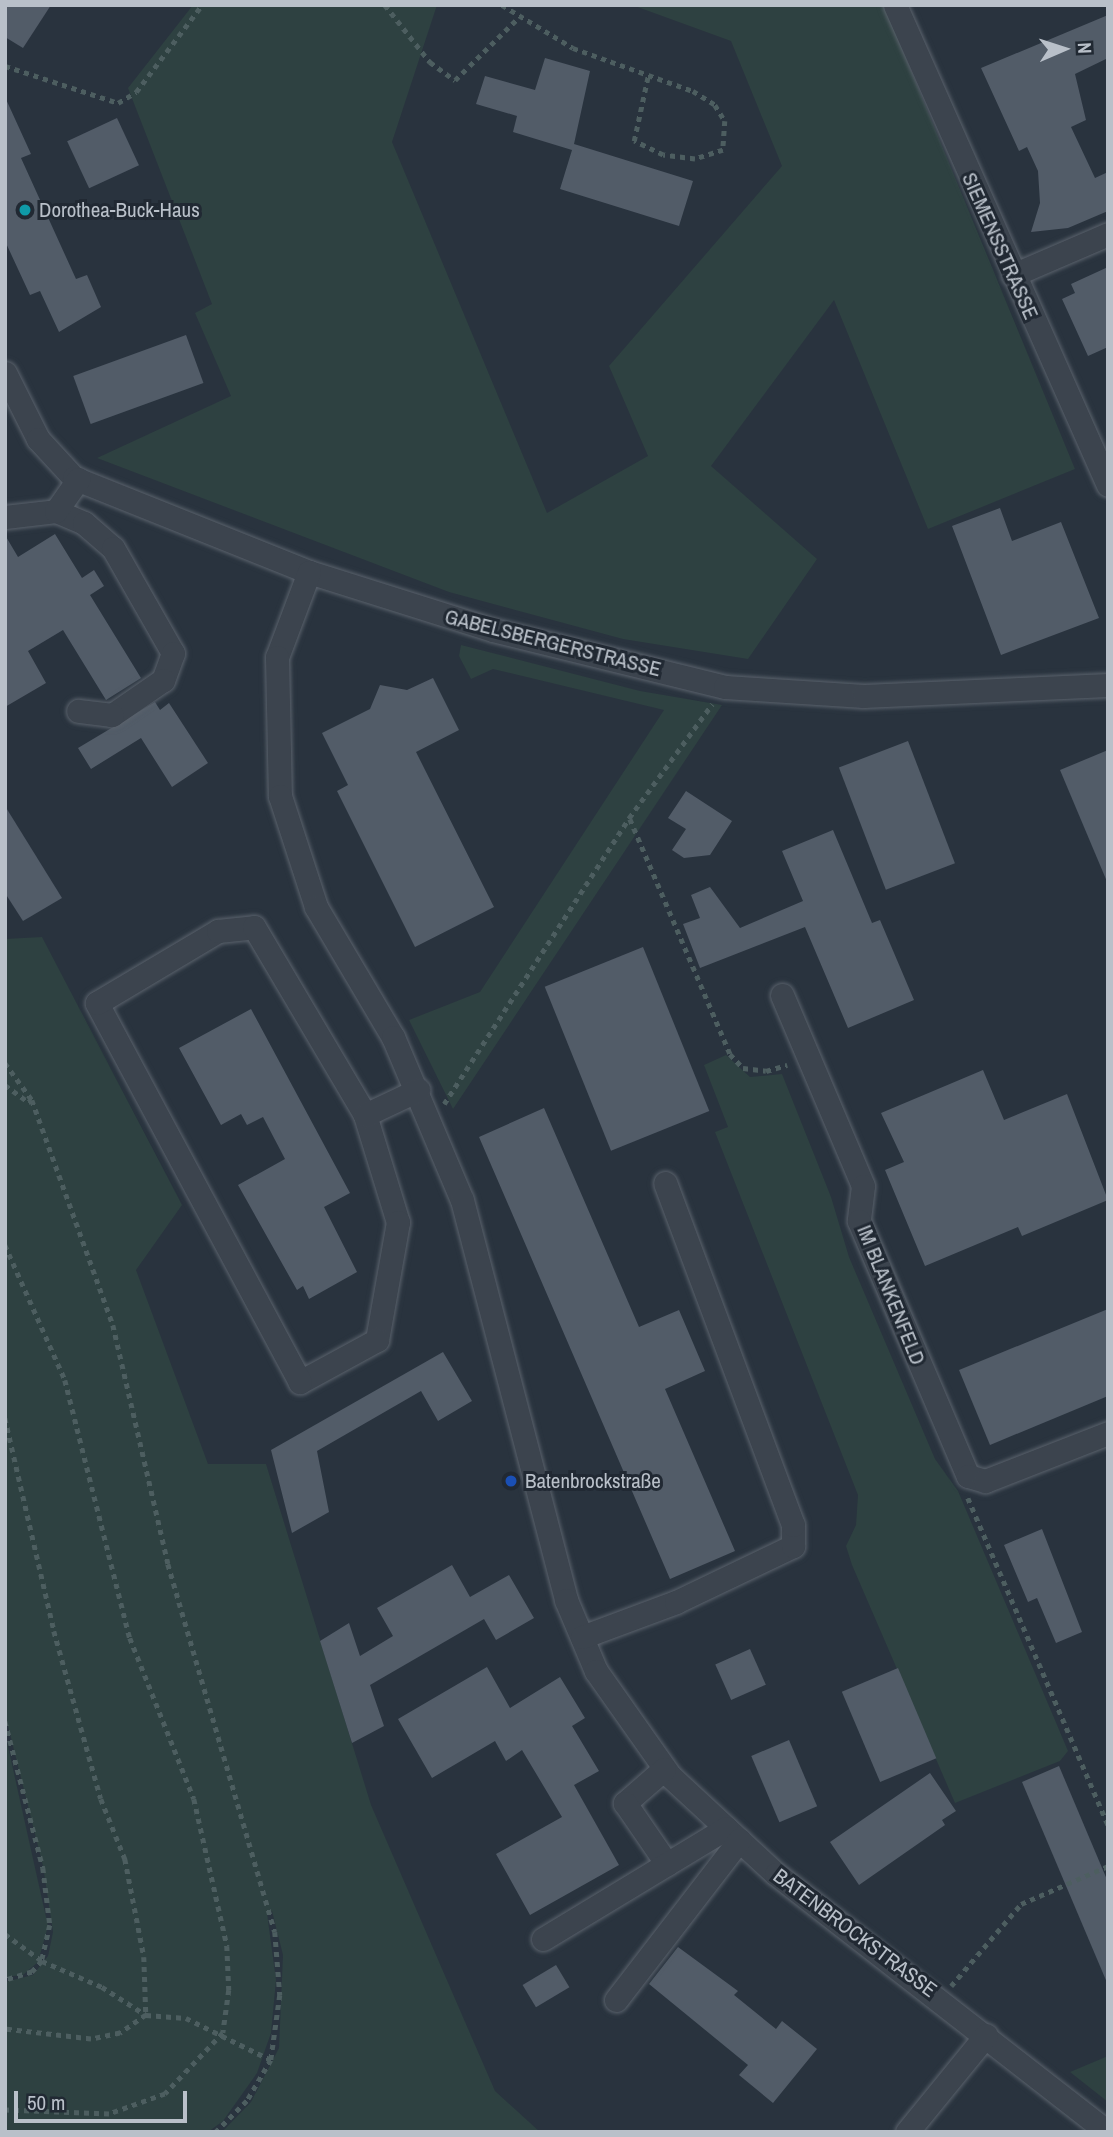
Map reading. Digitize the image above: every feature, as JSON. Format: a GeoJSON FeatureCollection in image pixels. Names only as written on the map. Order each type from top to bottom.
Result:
{"type":"FeatureCollection","features":[{"type":"Feature","properties":{"kind":"street","name":"SIEMENSSTRASSE"},"geometry":{"type":"LineString","coordinates":[[895,5],[1108,485]]}},
{"type":"Feature","properties":{"kind":"street"},"geometry":{"type":"LineString","coordinates":[[1013,275],[1108,234]]}},
{"type":"Feature","properties":{"kind":"street","name":"GABELSBERGERSTRASSE"},"geometry":{"type":"LineString","coordinates":[[5,373],[38,439],[78,479],[309,572],[493,631],[725,687],[864,696],[1108,685]]}},
{"type":"Feature","properties":{"kind":"street"},"geometry":{"type":"LineString","coordinates":[[56,511],[78,479]]}},
{"type":"Feature","properties":{"kind":"street"},"geometry":{"type":"LineString","coordinates":[[5,517],[56,511],[84,523],[113,548],[173,653],[163,680],[112,715],[78,711]]}},
{"type":"Feature","properties":{"kind":"street","name":"BATENBROCKSTRASSE"},"geometry":{"type":"LineString","coordinates":[[309,572],[277,657],[280,796],[316,907],[418,1090],[432,1124],[485,1278],[566,1600],[596,1671],[664,1769],[776,1874],[940,1998],[1107,2132]]}},
{"type":"Feature","properties":{"kind":"street"},"geometry":{"type":"LineString","coordinates":[[254,927],[365,1115],[398,1222],[377,1340],[300,1382],[97,1003],[218,930],[254,927]]}},
{"type":"Feature","properties":{"kind":"street","name":"IM BLANKENFELD"},"geometry":{"type":"LineString","coordinates":[[782,995],[863,1186],[859,1222],[968,1476]]}},
{"type":"Feature","properties":{"kind":"street"},"geometry":{"type":"LineString","coordinates":[[365,1115],[418,1090]]}},
{"type":"Feature","properties":{"kind":"street"},"geometry":{"type":"LineString","coordinates":[[582,1637],[676,1602],[793,1546],[793,1525],[665,1183]]}},
{"type":"Feature","properties":{"kind":"street"},"geometry":{"type":"LineString","coordinates":[[968,1476],[985,1481],[1108,1433]]}},
{"type":"Feature","properties":{"kind":"street"},"geometry":{"type":"LineString","coordinates":[[664,1769],[625,1803],[667,1864]]}},
{"type":"Feature","properties":{"kind":"street"},"geometry":{"type":"LineString","coordinates":[[543,1939],[667,1864],[733,1834]]}},
{"type":"Feature","properties":{"kind":"street"},"geometry":{"type":"LineString","coordinates":[[616,2000],[733,1834]]}},
{"type":"Feature","properties":{"kind":"street"},"geometry":{"type":"LineString","coordinates":[[907,2132],[986,2035]]}},
{"type":"Feature","properties":{"kind":"path"},"geometry":{"type":"LineString","coordinates":[[5,66],[118,103],[136,92],[202,5]]}},
{"type":"Feature","properties":{"kind":"path"},"geometry":{"type":"LineString","coordinates":[[385,5],[430,62],[456,80],[519,17]]}},
{"type":"Feature","properties":{"kind":"path"},"geometry":{"type":"LineString","coordinates":[[502,5],[573,48],[648,76],[715,105],[725,121],[723,150],[695,159],[663,155],[634,141],[648,76]]}},
{"type":"Feature","properties":{"kind":"path"},"geometry":{"type":"LineString","coordinates":[[432,1124],[629,818],[725,687]]}},
{"type":"Feature","properties":{"kind":"path"},"geometry":{"type":"LineString","coordinates":[[629,818],[730,1054],[743,1068],[766,1071],[808,1058]]}},
{"type":"Feature","properties":{"kind":"path"},"geometry":{"type":"LineString","coordinates":[[5,1063],[32,1100],[113,1325],[168,1564],[264,1884],[275,1932],[280,1995],[271,2060],[247,2101],[216,2132]]}},
{"type":"Feature","properties":{"kind":"path"},"geometry":{"type":"LineString","coordinates":[[5,1085],[28,1102],[32,1100]]}},
{"type":"Feature","properties":{"kind":"path"},"geometry":{"type":"LineString","coordinates":[[5,1245],[65,1380],[130,1638],[194,1799],[227,1946],[223,2034],[164,2094],[109,2113],[5,2110]]}},
{"type":"Feature","properties":{"kind":"path"},"geometry":{"type":"LineString","coordinates":[[5,1418],[54,1631],[101,1799],[125,1859],[144,1957],[146,2015]]}},
{"type":"Feature","properties":{"kind":"path"},"geometry":{"type":"LineString","coordinates":[[968,1476],[968,1500],[1108,1825]]}},
{"type":"Feature","properties":{"kind":"path"},"geometry":{"type":"LineString","coordinates":[[5,1721],[43,1868],[50,1925],[42,1961],[32,1972],[5,1980]]}},
{"type":"Feature","properties":{"kind":"path"},"geometry":{"type":"LineString","coordinates":[[940,1998],[1021,1904],[1108,1866]]}},
{"type":"Feature","properties":{"kind":"path"},"geometry":{"type":"LineString","coordinates":[[5,1934],[42,1961],[102,1987],[146,2015],[186,2018],[271,2060]]}},
{"type":"Feature","properties":{"kind":"path"},"geometry":{"type":"LineString","coordinates":[[5,2029],[91,2039],[120,2033],[146,2015]]}},
{"type":"Feature","properties":{"kind":"shaded area"},"geometry":{"type":"Polygon","coordinates":[[[193,5],[437,5],[392,142],[547,513],[648,456],[609,366],[782,166],[731,41],[632,5],[884,5],[1075,469],[928,529],[834,300],[711,466],[817,559],[748,659],[623,639],[449,592],[97,458],[231,396],[195,313],[212,304],[128,88],[193,5]]]}},
{"type":"Feature","properties":{"kind":"shaded area"},"geometry":{"type":"Polygon","coordinates":[[[461,645],[640,691],[722,705],[453,1109],[409,1020],[480,992],[664,710],[493,669],[471,679],[459,656],[461,645]]]}},
{"type":"Feature","properties":{"kind":"shaded area"},"geometry":{"type":"Polygon","coordinates":[[[42,937],[182,1205],[136,1270],[208,1464],[266,1464],[371,1805],[495,2091],[540,2132],[222,2132],[251,2102],[279,2048],[283,1955],[272,1911],[267,1913],[276,1980],[271,2033],[257,2073],[223,2121],[208,2132],[5,2132],[5,1982],[33,1975],[48,1956],[53,1932],[43,1866],[5,1714],[5,939],[42,937]]]}},
{"type":"Feature","properties":{"kind":"shaded area"},"geometry":{"type":"Polygon","coordinates":[[[726,1055],[750,1077],[782,1074],[831,1197],[849,1257],[935,1459],[958,1491],[1068,1751],[1060,1761],[955,1803],[852,1565],[846,1546],[856,1525],[858,1495],[715,1132],[728,1127],[704,1065],[726,1055]]]}},
{"type":"Feature","properties":{"kind":"shaded area"},"geometry":{"type":"Polygon","coordinates":[[[5,1733],[48,1926],[38,1962],[23,1975],[5,1977],[5,1733]]]}},
{"type":"Feature","properties":{"kind":"shaded area"},"geometry":{"type":"Polygon","coordinates":[[[1108,2056],[1108,2102],[1070,2072],[1108,2056]]]}},
{"type":"Feature","properties":{"kind":"building"},"geometry":{"type":"Polygon","coordinates":[[[5,5],[51,5],[23,48],[5,37],[5,5]]]}},
{"type":"Feature","properties":{"kind":"building"},"geometry":{"type":"Polygon","coordinates":[[[1108,15],[1108,58],[1075,74],[1086,120],[1071,127],[1095,178],[1108,172],[1108,211],[1068,228],[1031,232],[1040,203],[1038,171],[1027,147],[1019,151],[981,68],[1108,15]]]}},
{"type":"Feature","properties":{"kind":"building"},"geometry":{"type":"Polygon","coordinates":[[[545,58],[590,71],[574,144],[693,181],[679,226],[560,189],[572,150],[513,132],[517,116],[476,104],[485,76],[535,90],[545,58]]]}},
{"type":"Feature","properties":{"kind":"building","name":"Dorothea-Buck-Haus"},"geometry":{"type":"Polygon","coordinates":[[[5,97],[31,154],[21,158],[76,279],[87,275],[101,307],[59,332],[40,291],[30,295],[5,241],[5,97]]]}},
{"type":"Feature","properties":{"kind":"building"},"geometry":{"type":"Polygon","coordinates":[[[117,118],[139,165],[89,188],[67,141],[117,118]]]}},
{"type":"Feature","properties":{"kind":"building"},"geometry":{"type":"Polygon","coordinates":[[[1108,267],[1108,347],[1088,356],[1062,299],[1075,293],[1071,284],[1108,267]]]}},
{"type":"Feature","properties":{"kind":"building"},"geometry":{"type":"Polygon","coordinates":[[[186,335],[203,383],[91,424],[73,376],[186,335]]]}},
{"type":"Feature","properties":{"kind":"building"},"geometry":{"type":"Polygon","coordinates":[[[1000,508],[1012,541],[1061,522],[1099,618],[1001,655],[952,526],[1000,508]]]}},
{"type":"Feature","properties":{"kind":"building"},"geometry":{"type":"Polygon","coordinates":[[[55,534],[82,578],[94,570],[104,586],[90,595],[141,678],[106,700],[63,630],[28,651],[46,683],[5,707],[5,535],[18,557],[55,534]]]}},
{"type":"Feature","properties":{"kind":"building"},"geometry":{"type":"Polygon","coordinates":[[[433,678],[459,730],[416,752],[494,907],[415,947],[337,791],[348,785],[322,733],[370,709],[380,685],[407,690],[433,678]]]}},
{"type":"Feature","properties":{"kind":"building"},"geometry":{"type":"Polygon","coordinates":[[[155,702],[160,710],[169,703],[208,763],[172,787],[141,738],[91,769],[78,748],[155,702]]]}},
{"type":"Feature","properties":{"kind":"building"},"geometry":{"type":"Polygon","coordinates":[[[908,741],[955,863],[886,890],[839,768],[908,741]]]}},
{"type":"Feature","properties":{"kind":"building"},"geometry":{"type":"Polygon","coordinates":[[[1108,750],[1108,884],[1060,770],[1108,750]]]}},
{"type":"Feature","properties":{"kind":"building"},"geometry":{"type":"Polygon","coordinates":[[[686,791],[732,821],[710,855],[684,858],[672,850],[686,829],[668,818],[686,791]]]}},
{"type":"Feature","properties":{"kind":"building"},"geometry":{"type":"Polygon","coordinates":[[[5,806],[62,898],[23,921],[5,893],[5,806]]]}},
{"type":"Feature","properties":{"kind":"building"},"geometry":{"type":"Polygon","coordinates":[[[833,830],[872,923],[880,920],[914,1000],[848,1028],[805,927],[700,968],[683,924],[700,918],[691,895],[710,887],[740,928],[803,901],[782,851],[833,830]]]}},
{"type":"Feature","properties":{"kind":"building"},"geometry":{"type":"Polygon","coordinates":[[[643,947],[709,1111],[611,1151],[545,987],[643,947]]]}},
{"type":"Feature","properties":{"kind":"building"},"geometry":{"type":"Polygon","coordinates":[[[251,1009],[350,1193],[324,1207],[357,1272],[309,1299],[303,1286],[297,1290],[238,1185],[285,1159],[263,1117],[247,1125],[241,1114],[221,1125],[179,1048],[251,1009]]]}},
{"type":"Feature","properties":{"kind":"building"},"geometry":{"type":"Polygon","coordinates":[[[983,1070],[1004,1120],[1067,1094],[1108,1200],[1022,1236],[1018,1227],[925,1266],[885,1170],[904,1162],[881,1113],[983,1070]]]}},
{"type":"Feature","properties":{"kind":"building"},"geometry":{"type":"Polygon","coordinates":[[[544,1108],[639,1327],[679,1310],[705,1371],[665,1389],[735,1551],[670,1579],[479,1137],[544,1108]]]}},
{"type":"Feature","properties":{"kind":"building"},"geometry":{"type":"Polygon","coordinates":[[[1108,1309],[1108,1396],[990,1445],[959,1370],[1108,1309]]]}},
{"type":"Feature","properties":{"kind":"building"},"geometry":{"type":"Polygon","coordinates":[[[443,1352],[472,1401],[438,1421],[421,1391],[317,1451],[329,1512],[292,1533],[271,1450],[443,1352]]]}},
{"type":"Feature","properties":{"kind":"building"},"geometry":{"type":"Polygon","coordinates":[[[1042,1529],[1082,1632],[1056,1643],[1037,1598],[1028,1602],[1004,1545],[1042,1529]]]}},
{"type":"Feature","properties":{"kind":"building"},"geometry":{"type":"Polygon","coordinates":[[[452,1565],[470,1597],[509,1575],[534,1618],[496,1640],[484,1619],[370,1685],[384,1726],[352,1743],[320,1641],[349,1623],[360,1656],[393,1636],[377,1608],[452,1565]]]}},
{"type":"Feature","properties":{"kind":"building"},"geometry":{"type":"Polygon","coordinates":[[[750,1649],[766,1685],[731,1700],[715,1664],[750,1649]]]}},
{"type":"Feature","properties":{"kind":"building"},"geometry":{"type":"Polygon","coordinates":[[[487,1667],[510,1708],[560,1677],[585,1718],[572,1726],[599,1771],[574,1785],[619,1865],[530,1915],[496,1854],[562,1817],[522,1750],[506,1761],[495,1741],[432,1778],[398,1719],[487,1667]]]}},
{"type":"Feature","properties":{"kind":"building"},"geometry":{"type":"Polygon","coordinates":[[[898,1668],[936,1758],[880,1782],[842,1692],[898,1668]]]}},
{"type":"Feature","properties":{"kind":"building"},"geometry":{"type":"Polygon","coordinates":[[[789,1740],[817,1806],[779,1822],[751,1756],[789,1740]]]}},
{"type":"Feature","properties":{"kind":"building"},"geometry":{"type":"Polygon","coordinates":[[[1059,1766],[1108,1882],[1108,1985],[1022,1782],[1059,1766]]]}},
{"type":"Feature","properties":{"kind":"building"},"geometry":{"type":"Polygon","coordinates":[[[930,1773],[956,1811],[942,1820],[945,1825],[859,1885],[830,1842],[930,1773]]]}},
{"type":"Feature","properties":{"kind":"building"},"geometry":{"type":"Polygon","coordinates":[[[678,1947],[738,1991],[734,1995],[776,2029],[782,2021],[817,2049],[773,2103],[739,2075],[748,2065],[649,1984],[678,1947]]]}},
{"type":"Feature","properties":{"kind":"building"},"geometry":{"type":"Polygon","coordinates":[[[556,1965],[569,1987],[536,2007],[523,1985],[556,1965]]]}},
{"type":"Feature","properties":{"kind":"place","name":"Dorothea-Buck-Haus"},"geometry":{"type":"Point","coordinates":[25,210]}},
{"type":"Feature","properties":{"kind":"place","name":"Batenbrockstraße"},"geometry":{"type":"Point","coordinates":[511,1481]}}]}
